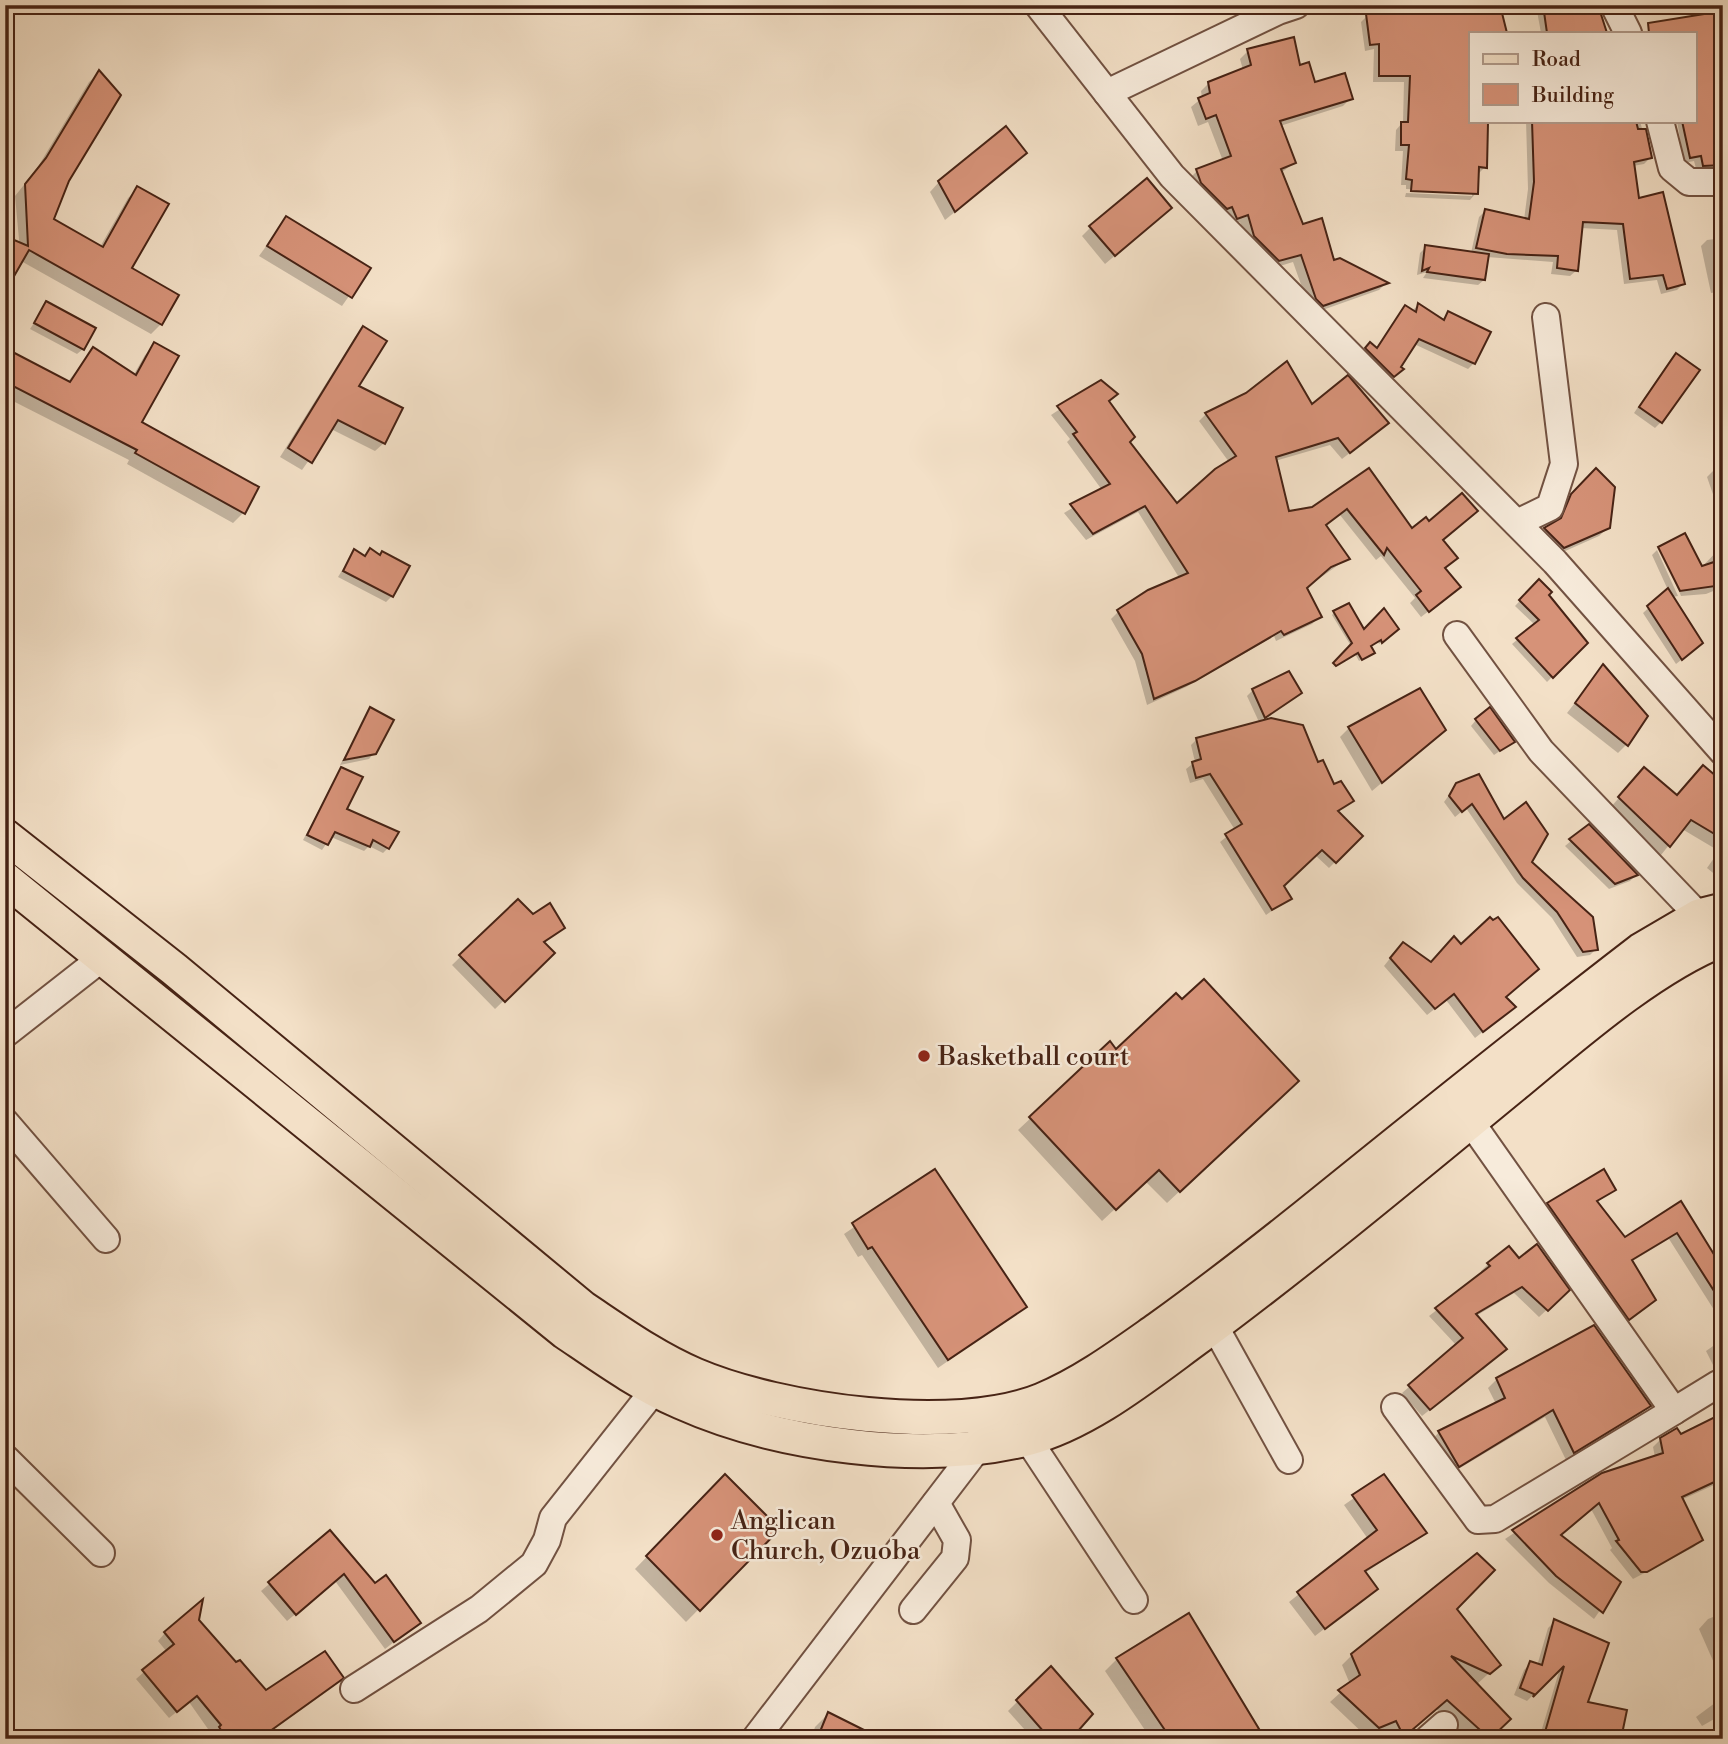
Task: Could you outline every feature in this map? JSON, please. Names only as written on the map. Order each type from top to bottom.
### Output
[{"type":"main road","points":[[5,836],[174,969],[583,1308],[639,1345],[695,1375],[753,1394],[829,1410],[923,1416],[984,1413],[1040,1401],[1110,1363],[1225,1280],[1641,950],[1711,913]]},
{"type":"main road","points":[[5,878],[565,1332],[655,1389],[682,1403],[745,1425],[834,1443],[922,1450],[980,1446],[1027,1438],[1058,1427],[1127,1390],[1214,1325],[1560,1047],[1656,976],[1723,939]]},
{"type":"street","points":[[1038,5],[1172,176],[1555,562],[1723,752]]},
{"type":"street","points":[[1107,93],[1278,10],[1296,5]]},
{"type":"street","points":[[1614,5],[1628,32]]},
{"type":"street","points":[[1660,122],[1672,168],[1689,182],[1723,182]]},
{"type":"street","points":[[1517,523],[1550,507],[1564,464],[1546,317]]},
{"type":"street","points":[[1457,635],[1541,751],[1711,913]]},
{"type":"street","points":[[5,1034],[102,958]]},
{"type":"street","points":[[1471,1121],[1674,1411]]},
{"type":"street","points":[[5,1122],[106,1239]]},
{"type":"street","points":[[1214,1325],[1290,1460]]},
{"type":"street","points":[[1395,1407],[1478,1520],[1495,1519],[1718,1384],[1723,1385]]},
{"type":"street","points":[[354,1689],[478,1609],[534,1564],[553,1518],[655,1389]]},
{"type":"street","points":[[755,1739],[980,1446],[984,1413]]},
{"type":"street","points":[[1027,1438],[1135,1600]]},
{"type":"street","points":[[5,1458],[101,1553]]},
{"type":"street","points":[[913,1610],[955,1558],[957,1540],[936,1503]]},
{"type":"building","points":[[1405,5],[1408,8],[1500,5],[1507,32],[1469,32],[1469,122],[1488,123],[1487,168],[1479,167],[1478,194],[1411,191],[1412,180],[1406,179],[1409,145],[1401,145],[1401,122],[1408,122],[1410,76],[1379,76],[1379,44],[1370,45],[1366,14]]},
{"type":"building","points":[[1543,5],[1598,5],[1607,32],[1547,32]]},
{"type":"building","points":[[1723,11],[1723,165],[1703,166],[1701,156],[1690,158],[1682,122],[1696,122],[1696,32],[1649,32],[1648,23]]},
{"type":"building","points":[[1294,37],[1300,65],[1309,62],[1315,82],[1345,73],[1353,99],[1280,121],[1296,163],[1281,169],[1303,224],[1322,218],[1334,260],[1340,258],[1389,283],[1323,306],[1316,299],[1301,255],[1279,261],[1254,236],[1248,215],[1237,219],[1232,207],[1227,209],[1201,183],[1196,169],[1231,156],[1216,115],[1206,119],[1198,98],[1210,93],[1208,82],[1251,65],[1247,49]]},
{"type":"building","points":[[99,70],[121,95],[69,181],[54,219],[103,247],[137,186],[169,204],[132,268],[179,295],[162,325],[29,250],[5,292],[5,236],[28,246],[25,184],[46,158]]},
{"type":"building","points":[[1532,122],[1636,122],[1638,129],[1646,129],[1652,158],[1634,162],[1639,198],[1663,192],[1685,284],[1667,289],[1663,275],[1630,279],[1623,224],[1583,222],[1578,271],[1557,268],[1558,256],[1507,254],[1476,248],[1485,209],[1529,219],[1534,182]]},
{"type":"building","points":[[1006,126],[1027,153],[955,212],[938,181]]},
{"type":"building","points":[[1147,178],[1172,208],[1115,256],[1089,226]]},
{"type":"building","points":[[286,216],[371,268],[352,298],[267,246]]},
{"type":"building","points":[[1425,245],[1489,254],[1485,280],[1427,272],[1429,268],[1422,271]]},
{"type":"building","points":[[46,301],[96,328],[84,350],[34,323]]},
{"type":"building","points":[[1418,303],[1444,320],[1448,311],[1491,332],[1475,364],[1419,339],[1401,367],[1404,369],[1394,377],[1365,348],[1370,342],[1377,348],[1405,305],[1416,312]]},
{"type":"building","points":[[363,326],[387,341],[359,386],[403,408],[385,444],[338,420],[312,463],[288,448]]},
{"type":"building","points":[[154,342],[179,356],[142,422],[259,487],[245,514],[135,453],[137,450],[5,382],[5,348],[70,382],[93,347],[136,375]]},
{"type":"building","points":[[1676,353],[1700,370],[1662,423],[1639,407]]},
{"type":"building","points":[[1287,361],[1312,404],[1348,375],[1389,423],[1350,453],[1338,438],[1276,457],[1289,511],[1312,507],[1369,468],[1412,528],[1426,517],[1429,521],[1462,493],[1478,511],[1443,540],[1458,558],[1445,568],[1461,587],[1429,612],[1416,595],[1421,591],[1387,548],[1384,555],[1347,509],[1326,525],[1350,559],[1331,567],[1307,588],[1322,617],[1284,635],[1281,631],[1195,681],[1154,699],[1142,654],[1117,610],[1148,590],[1188,573],[1145,506],[1093,534],[1070,504],[1110,484],[1073,434],[1077,432],[1057,406],[1101,380],[1118,394],[1109,401],[1135,437],[1130,442],[1177,503],[1215,469],[1236,456],[1205,413],[1246,393]]},
{"type":"building","points":[[1596,468],[1615,487],[1610,528],[1564,548],[1544,528],[1561,518],[1571,494]]},
{"type":"building","points":[[1685,533],[1702,566],[1723,559],[1723,585],[1680,591],[1658,547]]},
{"type":"building","points":[[370,548],[380,555],[382,551],[410,566],[393,597],[343,571],[354,549],[365,556]]},
{"type":"building","points":[[1539,579],[1552,592],[1549,595],[1588,643],[1553,678],[1516,638],[1539,620],[1519,600]]},
{"type":"building","points":[[1668,588],[1703,643],[1682,660],[1647,606]]},
{"type":"building","points":[[1349,603],[1364,629],[1384,608],[1399,629],[1382,643],[1381,640],[1371,646],[1375,653],[1362,660],[1358,653],[1336,666],[1333,663],[1352,643],[1333,611]]},
{"type":"building","points":[[1603,664],[1648,716],[1628,746],[1575,703]]},
{"type":"building","points":[[1289,671],[1302,693],[1265,718],[1252,689]]},
{"type":"building","points":[[1420,688],[1446,730],[1382,783],[1348,727]]},
{"type":"building","points":[[370,707],[394,720],[376,754],[344,760]]},
{"type":"building","points":[[1490,707],[1515,742],[1500,751],[1475,719]]},
{"type":"building","points":[[1271,718],[1303,725],[1318,762],[1323,760],[1334,784],[1341,781],[1354,801],[1338,811],[1363,836],[1336,863],[1322,850],[1284,886],[1292,899],[1272,910],[1225,834],[1242,824],[1210,774],[1196,778],[1192,762],[1201,759],[1196,738]]},
{"type":"building","points":[[1703,765],[1723,782],[1723,839],[1691,820],[1670,847],[1618,797],[1644,767],[1677,795]]},
{"type":"building","points":[[341,767],[363,777],[347,809],[399,832],[389,849],[373,840],[370,847],[335,832],[328,845],[307,835]]},
{"type":"building","points":[[1479,774],[1504,819],[1526,802],[1548,834],[1532,862],[1593,917],[1598,950],[1583,952],[1557,912],[1523,878],[1472,804],[1462,812],[1449,796],[1456,783]]},
{"type":"building","points":[[1589,824],[1638,875],[1615,884],[1569,839]]},
{"type":"building","points":[[518,899],[533,914],[550,903],[565,928],[544,942],[555,953],[505,1002],[459,955]]},
{"type":"building","points":[[1490,917],[1493,920],[1498,917],[1539,969],[1506,997],[1516,1007],[1483,1032],[1454,994],[1435,1009],[1390,958],[1403,942],[1431,962],[1454,936],[1461,944]]},
{"type":"building","points":[[1204,979],[1299,1081],[1180,1192],[1159,1170],[1116,1210],[1029,1117],[1110,1041],[1116,1049],[1176,993],[1182,999]]},
{"type":"building","points":[[935,1169],[1027,1307],[948,1360],[872,1247],[868,1249],[852,1223]]},
{"type":"building","points":[[1604,1169],[1616,1190],[1597,1201],[1625,1237],[1681,1201],[1723,1269],[1723,1305],[1677,1233],[1632,1260],[1656,1300],[1629,1320],[1547,1203]]},
{"type":"building","points":[[1537,1244],[1570,1290],[1548,1311],[1522,1287],[1476,1314],[1507,1349],[1430,1410],[1408,1385],[1463,1338],[1435,1308],[1490,1266],[1487,1263],[1509,1246],[1519,1258]]},
{"type":"building","points":[[1594,1325],[1651,1406],[1574,1453],[1553,1410],[1459,1467],[1438,1431],[1505,1398],[1496,1378]]},
{"type":"building","points":[[1723,1413],[1723,1478],[1682,1497],[1703,1540],[1647,1572],[1641,1572],[1616,1541],[1619,1540],[1599,1503],[1561,1535],[1621,1582],[1603,1613],[1556,1576],[1512,1530],[1602,1473],[1663,1453],[1660,1438],[1677,1428],[1681,1434]]},
{"type":"building","points":[[725,1474],[780,1529],[700,1611],[646,1556]]},
{"type":"building","points":[[1384,1474],[1427,1533],[1365,1571],[1378,1589],[1325,1629],[1297,1592],[1377,1530],[1352,1495]]},
{"type":"building","points":[[330,1530],[375,1583],[386,1575],[421,1623],[394,1642],[344,1574],[296,1615],[268,1582]]},
{"type":"building","points":[[1477,1553],[1495,1570],[1457,1609],[1501,1665],[1490,1674],[1451,1656],[1511,1719],[1490,1739],[1447,1700],[1404,1737],[1396,1721],[1379,1728],[1338,1690],[1360,1675],[1351,1654]]},
{"type":"building","points":[[203,1599],[199,1620],[236,1662],[240,1660],[266,1690],[325,1651],[344,1678],[259,1739],[227,1739],[219,1727],[221,1725],[197,1696],[177,1712],[142,1670],[174,1644],[164,1632]]},
{"type":"building","points":[[1189,1613],[1259,1729],[1242,1739],[1171,1739],[1116,1658]]},
{"type":"building","points":[[1554,1619],[1609,1643],[1588,1702],[1627,1710],[1621,1739],[1543,1739],[1564,1666],[1533,1697],[1534,1694],[1520,1688],[1530,1661],[1542,1665]]},
{"type":"building","points":[[1051,1666],[1093,1714],[1071,1739],[1050,1739],[1016,1700]]},
{"type":"building","points":[[828,1712],[882,1739],[817,1739]]},
{"type":"place","name":"Basketball court","points":[[924,1056]]},
{"type":"place","name":"Anglican Church, Ozuoba","points":[[717,1535]]}]
